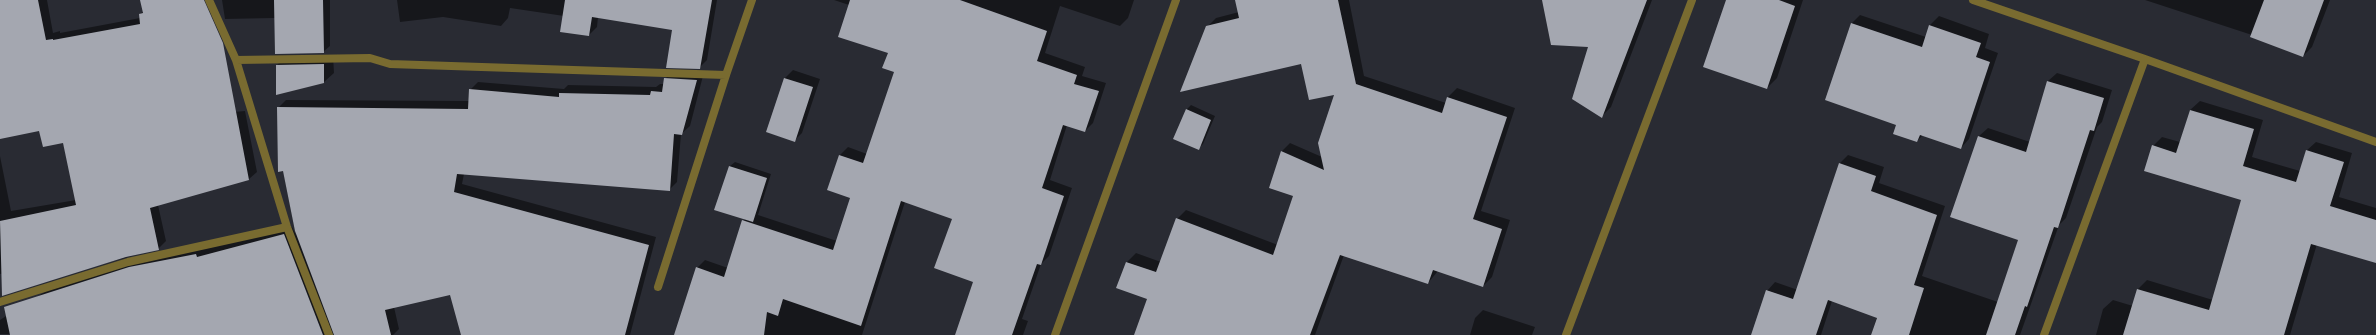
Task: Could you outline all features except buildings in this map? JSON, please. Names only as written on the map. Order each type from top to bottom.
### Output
[{"type":"street","points":[[209,0],[236,60],[287,227],[329,335]]},
{"type":"street","points":[[658,287],[726,75],[752,0]]},
{"type":"street","points":[[1055,335],[1176,0]]},
{"type":"street","points":[[1566,335],[1692,0]]},
{"type":"street","points":[[1973,0],[2145,59],[2376,142]]},
{"type":"street","points":[[236,60],[370,58],[390,64],[726,75]]},
{"type":"street","points":[[2044,335],[2145,59]]},
{"type":"street","points":[[0,302],[128,262],[287,227]]}]
